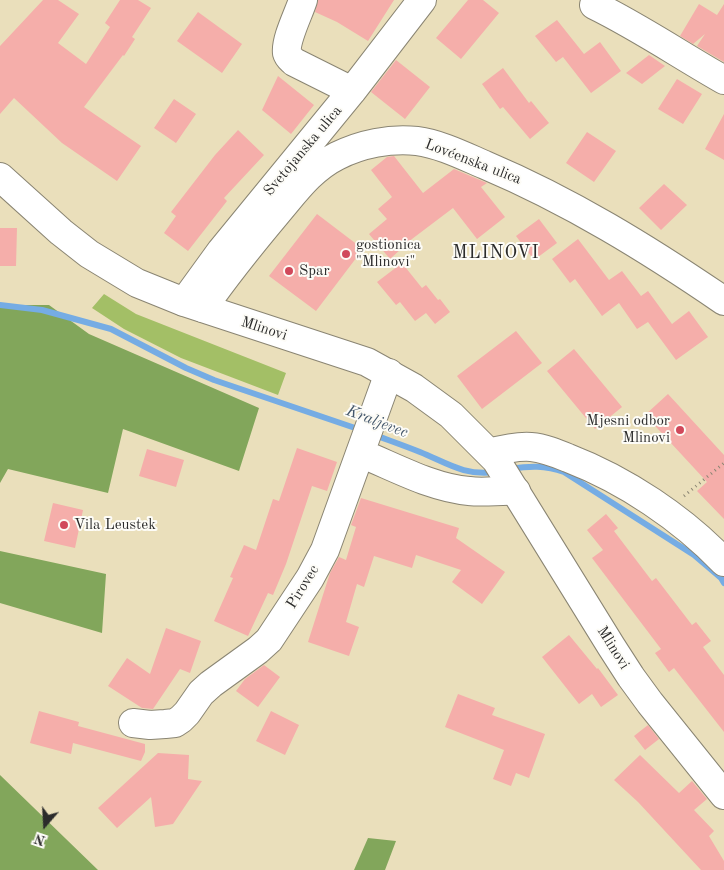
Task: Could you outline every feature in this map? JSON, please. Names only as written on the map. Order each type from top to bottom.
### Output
[{"type":"street","points":[[304,0],[288,43],[287,51],[289,58],[300,66],[352,91]]},
{"type":"street","name":"Svetojanska ulica","points":[[194,305],[221,251],[352,91],[422,0]]},
{"type":"street","points":[[594,4],[631,23],[661,44],[724,80]]},
{"type":"street","name":"Lovćenska ulica","points":[[194,305],[224,278],[313,172],[336,156],[353,149],[373,144],[406,140],[435,145],[529,184],[635,243],[724,301]]},
{"type":"street","name":"Mlinovi","points":[[1,180],[89,254],[137,283],[194,305],[367,362],[414,388],[451,415],[503,471],[631,677],[724,795]]},
{"type":"street","name":"Pirovec","points":[[133,723],[150,725],[181,720],[201,693],[269,640],[318,563],[331,535],[389,373]]},
{"type":"street","points":[[364,441],[422,478],[454,489],[479,492],[503,471],[513,447],[533,447],[550,450],[600,472],[664,511],[694,534],[724,562]]},
{"type":"path","points":[[664,511],[724,463]]},
{"type":"green space","points":[[104,294],[136,314],[286,373],[278,395],[181,358],[124,329],[92,308]]},
{"type":"green space","points":[[0,305],[49,305],[89,334],[259,408],[239,471],[123,429],[108,493],[8,469],[0,483]]},
{"type":"green space","points":[[0,551],[106,574],[102,633],[0,603]]},
{"type":"green space","points":[[0,775],[98,870],[0,870]]},
{"type":"green space","points":[[368,838],[396,841],[385,870],[354,870]]},
{"type":"building","points":[[43,0],[58,0],[79,14],[58,43],[86,64],[110,27],[105,23],[120,0],[138,0],[151,8],[132,37],[135,39],[124,56],[84,107],[141,146],[117,181],[62,143],[14,98],[0,114],[0,46]]},
{"type":"building","points":[[318,0],[394,0],[368,41],[337,22],[315,12]]},
{"type":"building","points":[[468,0],[483,0],[499,13],[461,59],[436,38]]},
{"type":"building","points":[[699,4],[717,15],[724,4],[724,62],[697,46],[705,34],[693,44],[680,36]]},
{"type":"building","points":[[198,12],[242,44],[222,73],[177,41]]},
{"type":"building","points":[[557,20],[584,54],[600,42],[621,71],[591,93],[563,57],[556,62],[535,36]]},
{"type":"building","points":[[649,55],[665,66],[642,84],[626,73]]},
{"type":"building","points":[[396,60],[430,87],[405,119],[371,92]]},
{"type":"building","points":[[503,68],[529,103],[531,101],[549,123],[530,139],[503,107],[500,109],[482,84]]},
{"type":"building","points":[[278,76],[314,105],[291,134],[262,110]]},
{"type":"building","points":[[677,79],[702,94],[683,124],[658,109]]},
{"type":"building","points":[[174,99],[196,114],[176,143],[154,128]]},
{"type":"building","points":[[724,114],[724,160],[705,149]]},
{"type":"building","points":[[238,130],[264,155],[224,198],[227,201],[188,251],[164,233],[176,216],[171,212],[215,155]]},
{"type":"building","points":[[587,132],[616,151],[594,182],[566,163]]},
{"type":"building","points":[[394,156],[423,193],[454,169],[487,183],[481,187],[505,217],[477,239],[453,208],[412,239],[390,259],[369,234],[387,219],[378,209],[392,197],[371,170],[387,157]]},
{"type":"building","points":[[664,184],[687,205],[661,230],[639,208]]},
{"type":"building","points":[[317,214],[363,249],[316,311],[269,276]]},
{"type":"building","points":[[539,219],[557,243],[534,260],[516,236]]},
{"type":"building","points":[[0,228],[17,228],[16,266],[0,266]]},
{"type":"building","points":[[578,239],[609,280],[622,271],[641,296],[648,291],[672,324],[689,311],[708,337],[676,360],[648,322],[637,329],[619,303],[602,316],[575,279],[570,283],[552,259]]},
{"type":"building","points":[[402,263],[422,288],[426,285],[450,312],[435,324],[426,313],[415,321],[400,302],[396,305],[377,282]]},
{"type":"building","points":[[516,331],[542,363],[482,409],[457,376]]},
{"type":"building","points":[[574,349],[622,407],[595,429],[547,371]]},
{"type":"building","name":"Mjesni odbor Mlinovi","points":[[668,394],[724,455],[724,519],[697,491],[707,482],[645,415]]},
{"type":"building","points":[[297,448],[337,462],[327,491],[312,486],[286,564],[273,595],[268,593],[248,636],[214,621],[233,578],[230,577],[244,545],[256,550],[273,499],[279,501]]},
{"type":"building","points":[[147,449],[184,460],[176,487],[139,476]]},
{"type":"building","points":[[361,498],[459,528],[456,538],[505,572],[482,604],[452,582],[461,570],[416,555],[412,568],[374,556],[364,587],[357,584],[346,622],[359,627],[349,656],[308,642],[330,573],[339,557],[346,560],[356,527],[351,525]]},
{"type":"building","name":"Vila Leustek","points":[[53,503],[83,510],[75,548],[44,541]]},
{"type":"building","points":[[606,514],[618,528],[614,531],[652,581],[656,578],[692,625],[696,622],[711,641],[703,647],[724,675],[724,732],[674,668],[669,672],[655,653],[661,649],[592,558],[603,550],[587,530]]},
{"type":"building","points":[[166,628],[201,641],[190,673],[180,669],[153,709],[142,708],[108,686],[127,658],[150,674]]},
{"type":"building","points":[[569,635],[598,668],[618,695],[601,707],[592,694],[579,704],[542,657]]},
{"type":"building","points":[[264,665],[280,677],[258,707],[236,691],[245,679]]},
{"type":"building","points":[[458,694],[495,708],[492,715],[545,734],[529,778],[516,773],[511,786],[493,779],[504,750],[445,727]]},
{"type":"building","points":[[39,711],[79,722],[78,726],[145,744],[145,752],[141,761],[73,743],[71,754],[30,743]]},
{"type":"building","points":[[271,711],[299,725],[285,755],[256,741]]},
{"type":"building","points":[[648,725],[659,739],[645,750],[634,736]]},
{"type":"building","points":[[158,753],[189,755],[188,779],[202,781],[173,824],[155,827],[151,797],[117,828],[98,808]]},
{"type":"building","points":[[640,755],[679,793],[692,781],[707,799],[694,810],[714,831],[709,836],[724,861],[724,870],[701,870],[638,802],[614,780]]},
{"type":"waterway","name":"Kraljevec","points":[[0,305],[42,310],[111,329],[186,368],[214,380],[361,430]]},
{"type":"waterway","name":"Kraljevec","points":[[372,434],[456,468],[474,472],[495,472]]},
{"type":"waterway","name":"Kraljevec","points":[[510,469],[537,467],[564,472],[694,555],[721,578],[724,583]]},
{"type":"place","name":"gostionica \"Mlinovi\"","points":[[346,254]]},
{"type":"place","name":"Spar","points":[[289,271]]},
{"type":"place","name":"Mjesni odbor Mlinovi","points":[[680,430]]},
{"type":"place","name":"Vila Leustek","points":[[64,525]]},
{"type":"district","name":"MLINOVI","points":[[496,253]]}]
